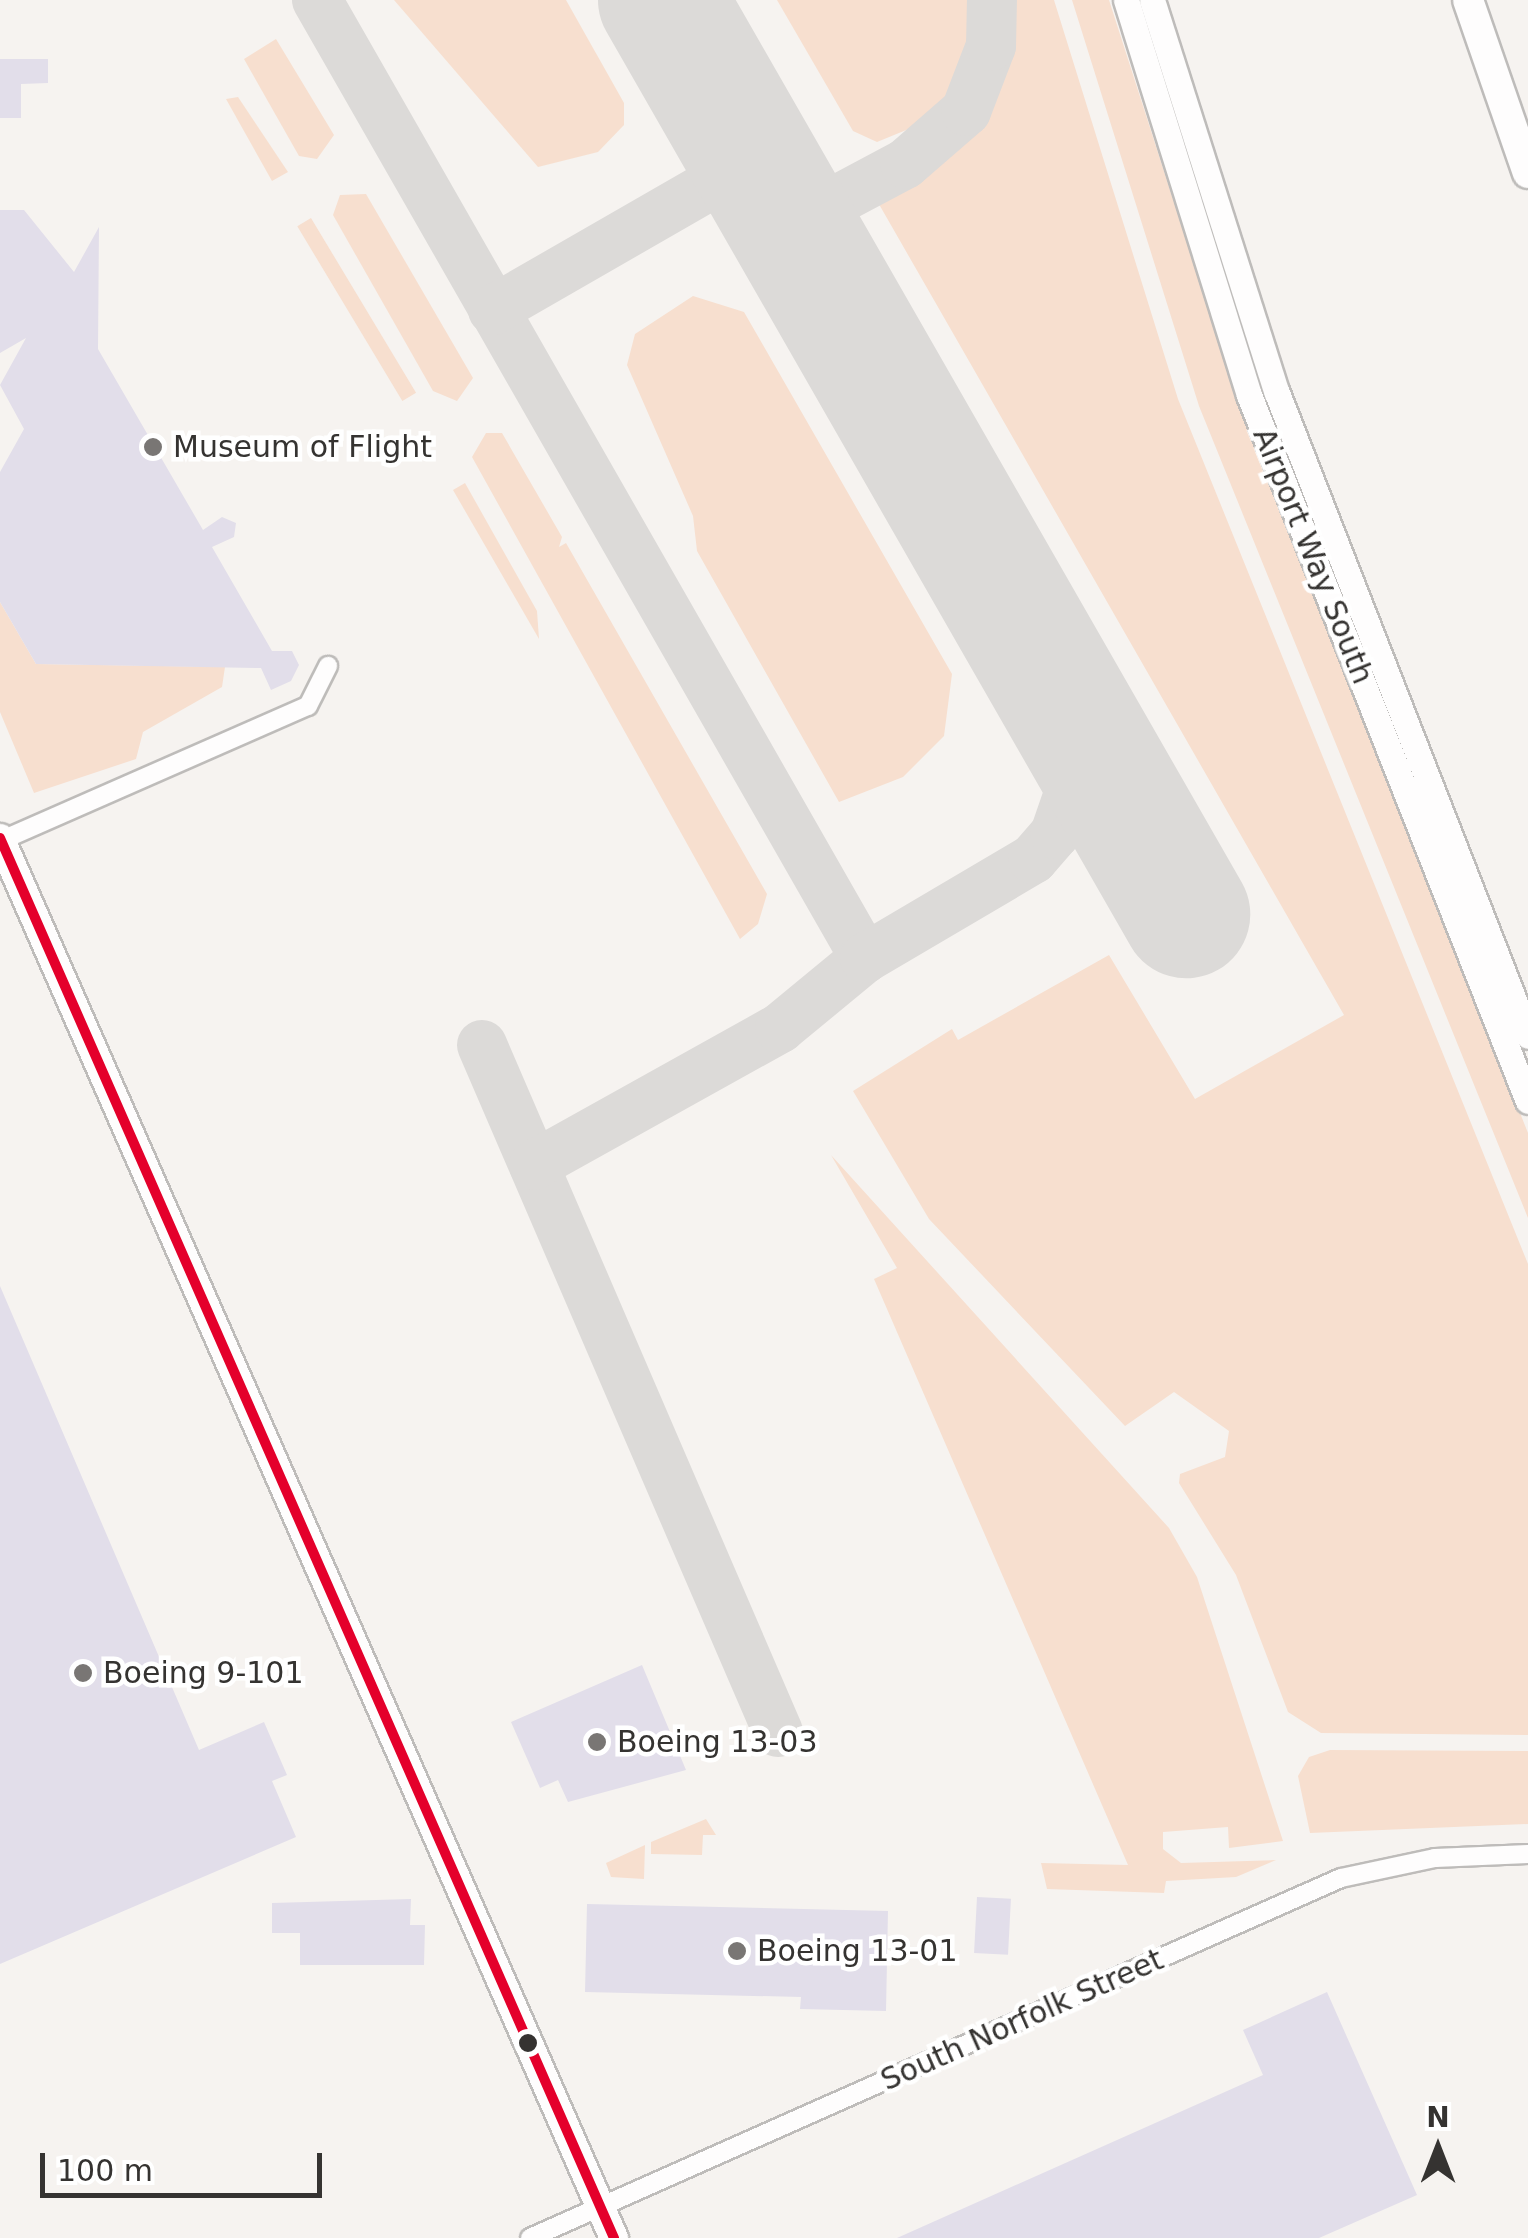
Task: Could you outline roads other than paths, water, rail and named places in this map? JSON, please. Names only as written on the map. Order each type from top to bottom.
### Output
[{"type":"highway","points":[[1468,0],[1528,174]]},
{"type":"main road","name":"Airport Way South","points":[[1126,0],[1249,394],[1528,1101]]},
{"type":"main road","name":"Airport Way South","points":[[1152,0],[1277,393],[1528,1036]]},
{"type":"main road","points":[[0,840],[614,2238]]},
{"type":"street","points":[[0,840],[308,706],[328,666]]},
{"type":"street","name":"South Norfolk Street","points":[[530,2238],[1341,1878],[1436,1858],[1528,1854]]},
{"type":"place","name":"Museum of Flight","points":[[153,447]]},
{"type":"place","name":"Boeing 9-101","points":[[83,1673]]},
{"type":"place","name":"Boeing 13-03","points":[[597,1742]]},
{"type":"place","name":"Boeing 13-01","points":[[737,1951]]}]
